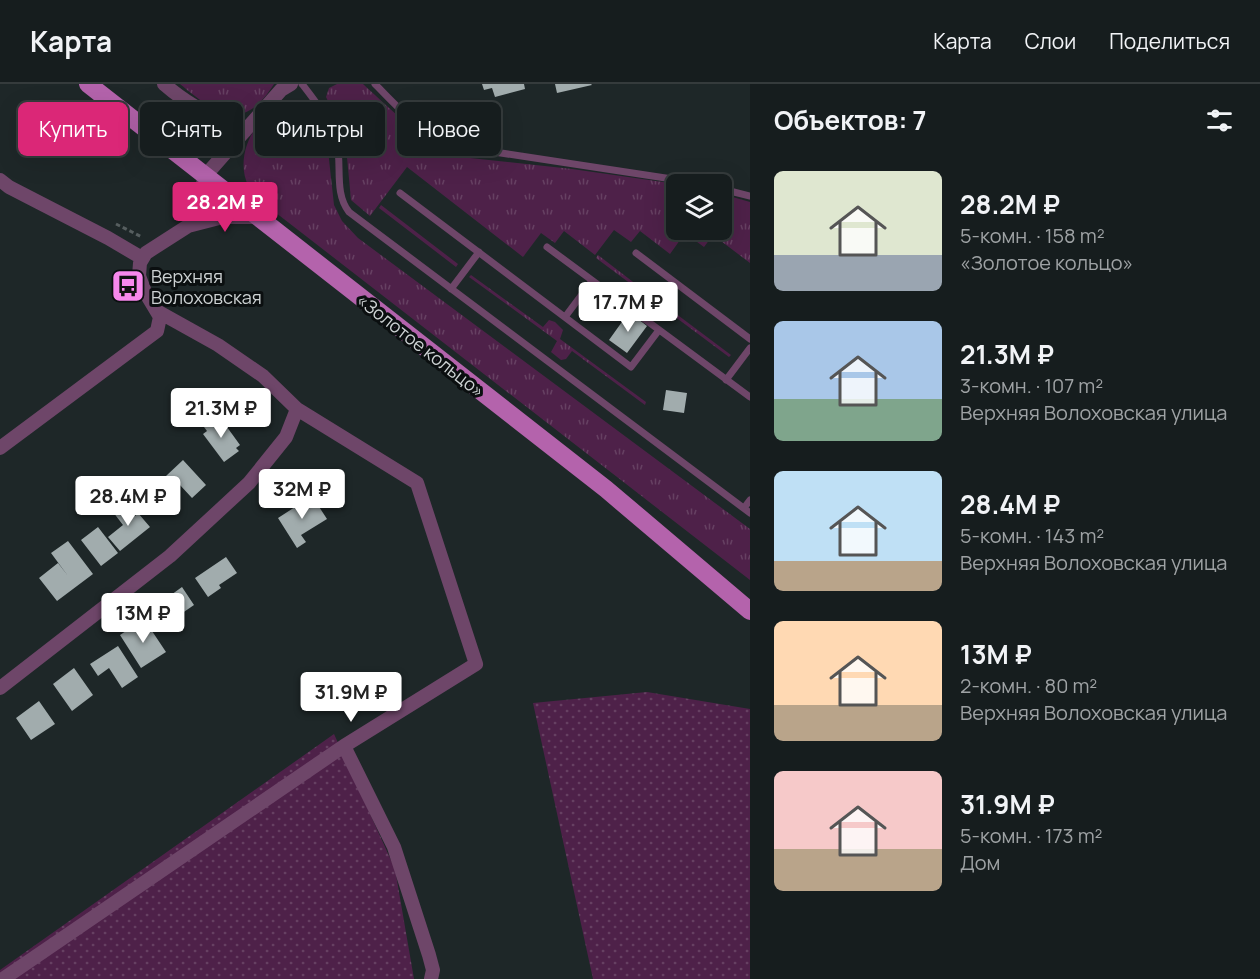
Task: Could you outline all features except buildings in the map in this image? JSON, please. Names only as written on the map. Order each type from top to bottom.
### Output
[{"type":"main road","name":"«Золотое кольцо»","points":[[87,84],[606,489],[750,611]]},
{"type":"street","points":[[164,84],[191,106],[245,131]]},
{"type":"street","points":[[188,226],[197,207],[205,176],[281,90],[291,84]]},
{"type":"street","points":[[0,180],[9,187],[142,258]]},
{"type":"street","points":[[0,448],[151,337],[159,327],[160,317],[140,282],[139,269],[142,258],[151,248],[188,226],[223,217],[258,218]]},
{"type":"street","points":[[3,979],[344,746],[476,664],[417,483],[297,409],[263,376],[218,345],[157,311]]},
{"type":"street","points":[[0,688],[170,556],[249,483],[286,437],[297,409]]},
{"type":"street","points":[[344,746],[394,847],[429,955],[433,970],[431,979]]},
{"type":"lane","points":[[302,84],[322,112],[335,139],[341,196],[346,209],[747,511],[750,500]]},
{"type":"lane","points":[[375,84],[415,123],[435,137],[455,146],[666,178]]},
{"type":"lane","points":[[732,192],[750,196]]},
{"type":"lane","points":[[400,193],[631,367],[659,330]]},
{"type":"lane","points":[[547,247],[750,397]]},
{"type":"lane","points":[[451,289],[479,252]]},
{"type":"lane","points":[[636,253],[750,339]]},
{"type":"lane","points":[[565,317],[592,281]]},
{"type":"lane","points":[[726,380],[750,348]]},
{"type":"green space","points":[[180,84],[274,84],[263,100],[255,102],[255,106],[243,113],[243,102],[203,102]]},
{"type":"green space","points":[[337,84],[363,84],[383,102],[328,102],[326,97],[329,88]]},
{"type":"green space","points":[[385,104],[397,114],[397,156],[464,156],[666,182],[666,240],[680,240],[670,254],[640,231],[631,242],[614,230],[595,255],[564,231],[555,243],[541,233],[523,257],[407,167],[370,216],[351,200],[347,156],[385,156]]},
{"type":"green space","points":[[255,130],[255,156],[329,156],[334,205],[342,221],[358,238],[750,529],[750,580],[255,195],[245,175],[244,162],[251,136]]},
{"type":"green space","points":[[732,197],[750,202],[750,263],[720,240],[732,240]]},
{"type":"green space","points":[[381,205],[458,264],[456,267],[379,208]]},
{"type":"green space","points":[[694,240],[709,240],[704,247]]},
{"type":"green space","points":[[598,255],[654,298],[660,290],[669,291],[673,298],[667,307],[731,355],[729,357],[596,258]]},
{"type":"green space","points":[[471,275],[543,327],[549,320],[555,322],[563,330],[560,339],[646,402],[645,405],[572,351],[566,359],[561,360],[551,352],[557,341],[469,277]]},
{"type":"green space","points":[[647,692],[750,709],[750,979],[593,979],[533,703]]},
{"type":"green space","points":[[334,734],[395,869],[414,979],[0,979],[0,970]]},
{"type":"place","name":"Верхняя Волоховская","points":[[128,286]]}]
